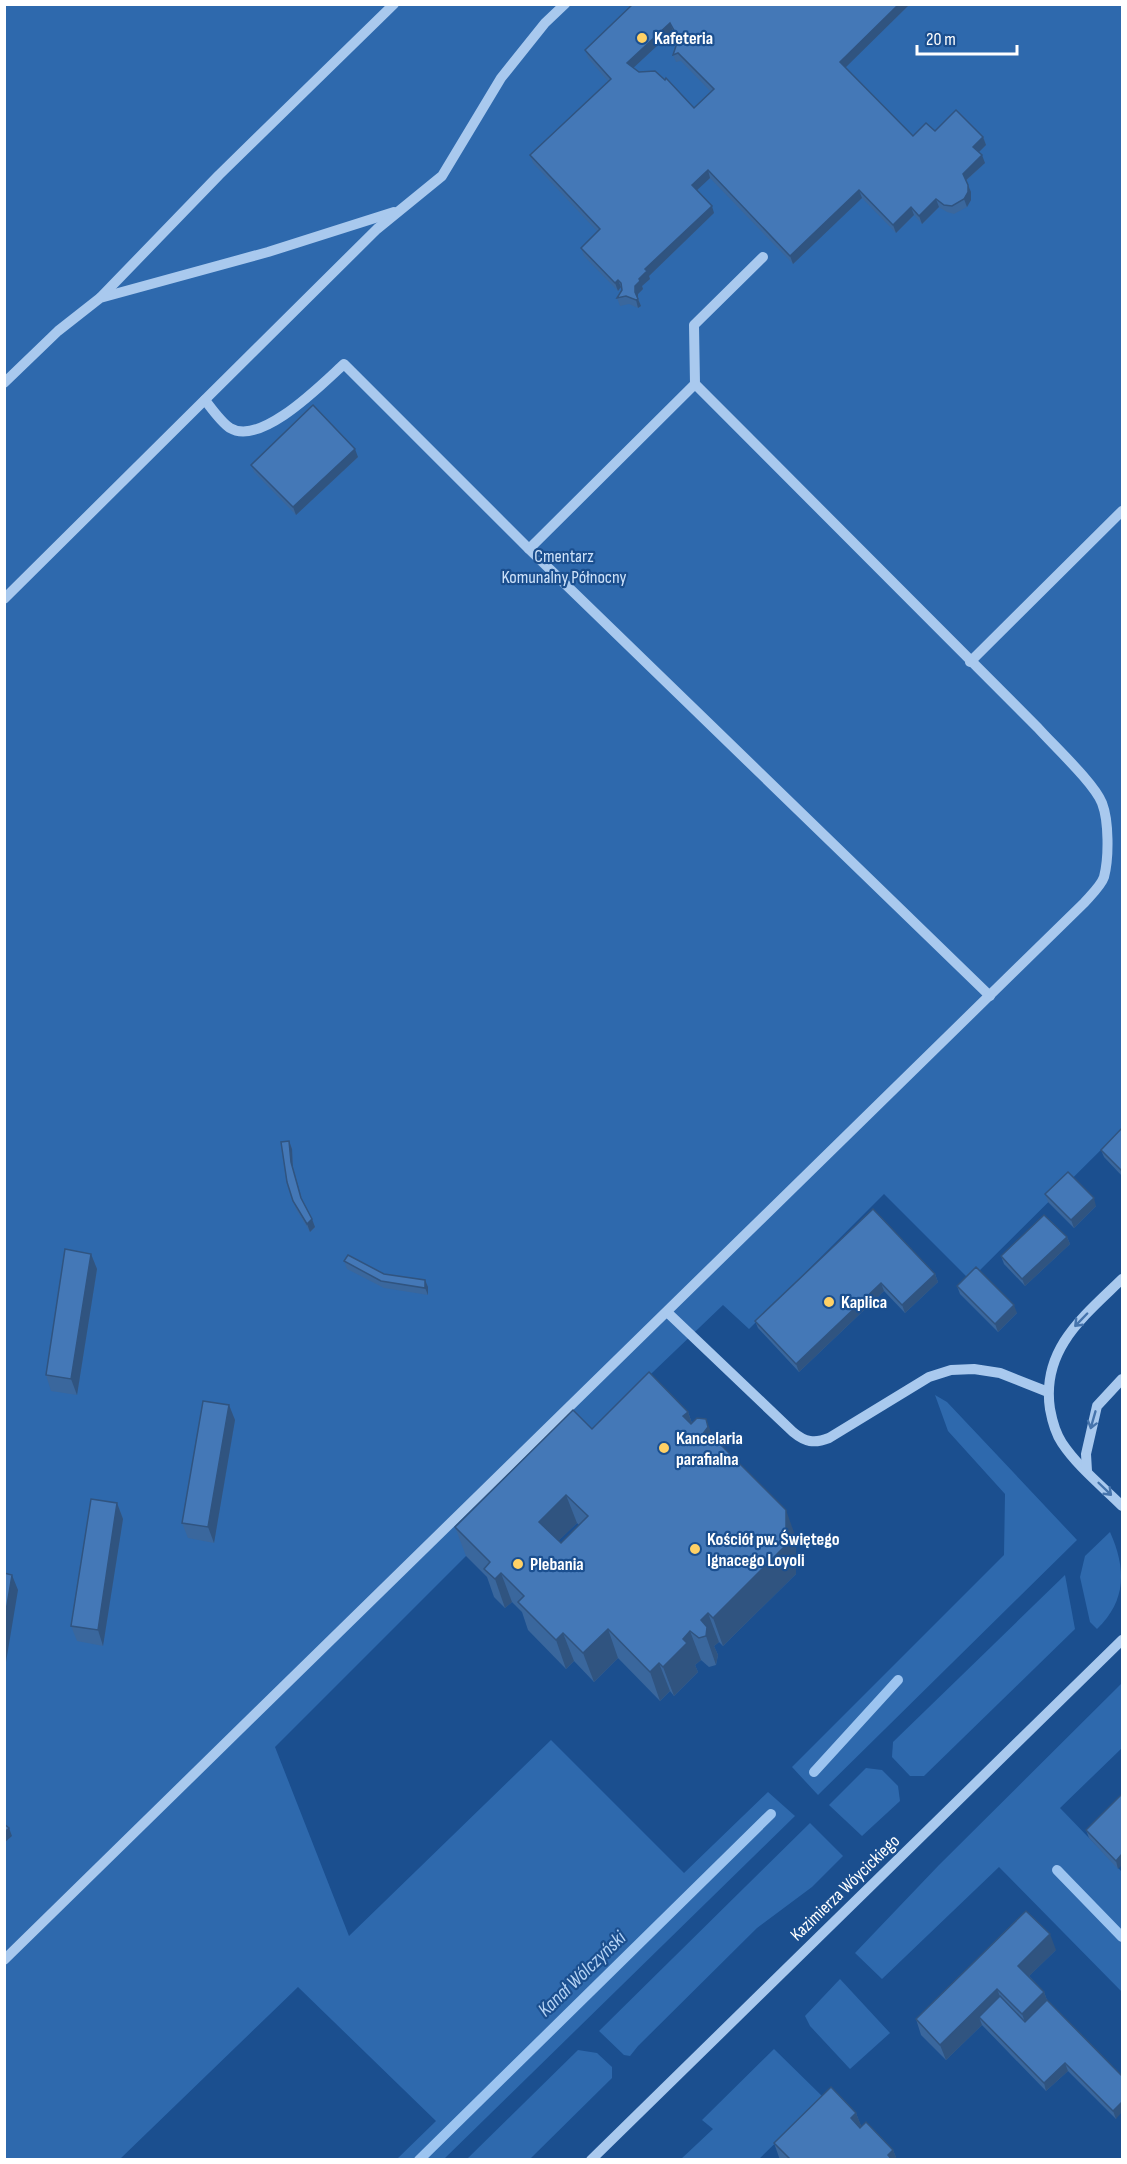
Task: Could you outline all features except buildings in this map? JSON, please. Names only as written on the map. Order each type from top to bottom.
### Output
[{"type":"street","points":[[4,383],[58,331],[100,298],[219,175],[394,4]]},
{"type":"street","points":[[4,599],[377,229],[442,176],[501,78],[545,23],[565,4]]},
{"type":"street","points":[[100,298],[268,252],[400,210]]},
{"type":"street","points":[[4,1960],[990,996],[1084,903],[1103,879],[1107,855],[1106,825],[1102,802],[1091,786],[1038,729],[695,384],[694,325],[763,257]]},
{"type":"street","points":[[205,400],[231,429],[253,432],[277,421],[344,364],[529,549],[990,996]]},
{"type":"street","points":[[529,549],[695,384]]},
{"type":"street","points":[[970,662],[1122,512]]},
{"type":"street","points":[[1122,1279],[1076,1324],[1061,1346],[1051,1370],[1047,1392],[1051,1416],[1061,1442],[1087,1472],[1122,1506]]},
{"type":"street","points":[[667,1312],[793,1432],[809,1442],[819,1442],[830,1438],[929,1377],[951,1370],[974,1369],[1000,1373],[1047,1392]]},
{"type":"street","points":[[1087,1472],[1086,1454],[1089,1434],[1097,1406],[1122,1379]]},
{"type":"street","name":"Kazimierza Wóycickiego","points":[[591,2160],[1122,1640]]},
{"type":"green space","name":"Cmentarz Komunalny Północny","points":[[5,5],[1122,5],[1122,1129],[970,1280],[884,1194],[749,1329],[723,1305],[583,1439],[275,1747],[349,1936],[551,1740],[684,1873],[768,1792],[795,1816],[444,2159],[397,2159],[436,2121],[298,1987],[120,2159],[5,2159]]},
{"type":"green space","points":[[935,1395],[947,1402],[1077,1540],[818,1795],[792,1767],[1004,1555],[1005,1494],[948,1431]]},
{"type":"green space","points":[[1110,1532],[1119,1558],[1121,1583],[1114,1607],[1097,1629],[1090,1622],[1080,1577],[1085,1556]]},
{"type":"green space","points":[[1065,1575],[1075,1629],[924,1776],[910,1776],[892,1757],[893,1742]]},
{"type":"green space","points":[[1122,1683],[1122,1748],[1060,1808],[1122,1872],[1122,1992],[999,1867],[882,1979],[855,1953],[939,1865]]},
{"type":"green space","points":[[866,1768],[882,1770],[898,1786],[900,1801],[862,1836],[829,1805]]},
{"type":"green space","points":[[810,1823],[843,1856],[812,1887],[757,1928],[630,2056],[624,2055],[599,2031]]},
{"type":"green space","points":[[840,1979],[890,2033],[850,2069],[810,2026],[805,2016]]},
{"type":"green space","points":[[774,2049],[823,2097],[759,2159],[680,2160],[713,2129],[702,2120]]},
{"type":"green space","points":[[578,2050],[597,2053],[612,2067],[612,2078],[530,2159],[467,2159]]},
{"type":"waterway","name":"Kanał Wólczyński","points":[[814,1772],[898,1680]]},
{"type":"waterway","name":"Kanał Wólczyński","points":[[419,2160],[771,1814]]},
{"type":"waterway","points":[[1057,1870],[1122,1937]]},
{"type":"place","name":"Kafeteria","points":[[642,38]]},
{"type":"place","name":"Kaplica","points":[[829,1302]]},
{"type":"place","name":"Kancelaria parafialna","points":[[664,1448]]},
{"type":"place","name":"Kościół pw. Świętego Ignacego Loyoli","points":[[695,1549]]},
{"type":"place","name":"Plebania","points":[[518,1564]]}]
